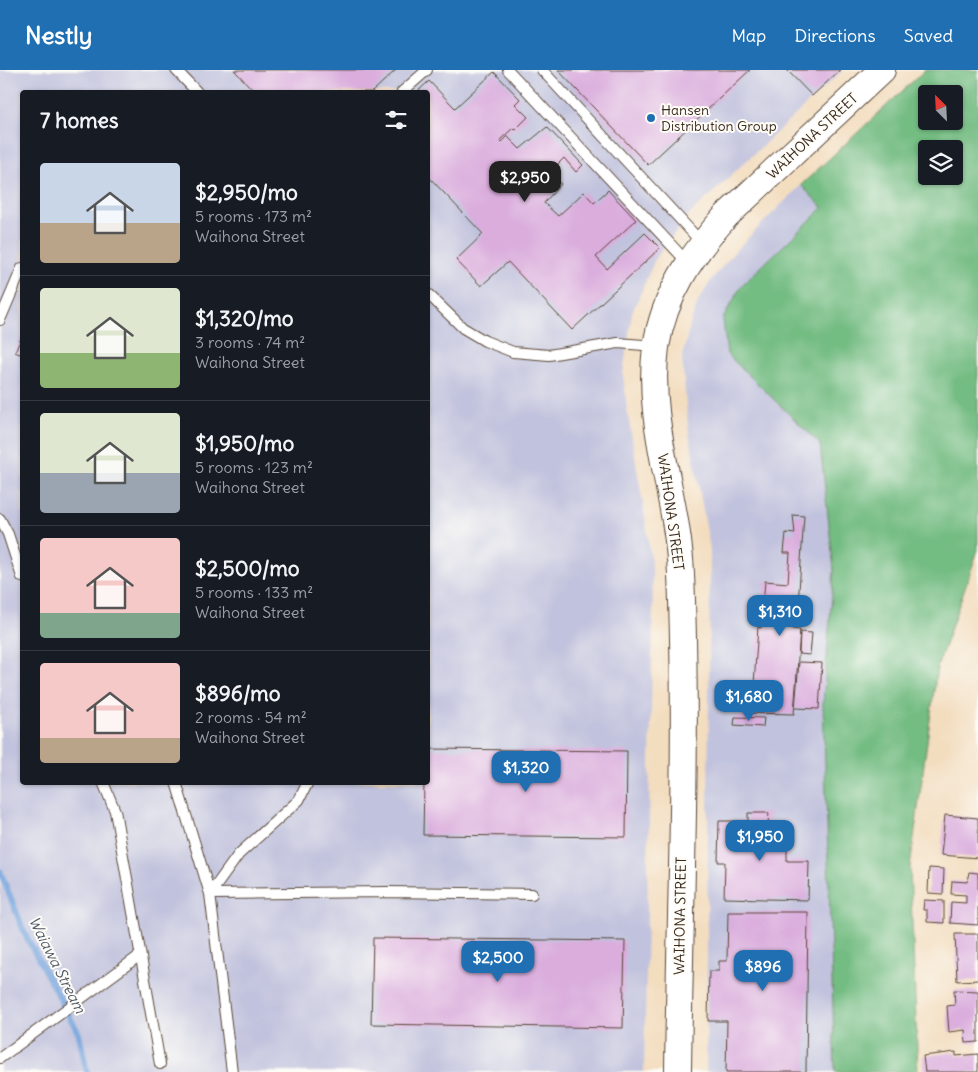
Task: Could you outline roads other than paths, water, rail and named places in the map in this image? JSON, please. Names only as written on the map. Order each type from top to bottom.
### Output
[{"type":"street","name":"WAIHONA STREET","points":[[678,1072],[683,728],[681,590],[677,535],[655,405],[656,346],[667,306],[695,253],[726,216],[882,70]]},
{"type":"lane","points":[[176,70],[195,90]]},
{"type":"lane","points":[[404,90],[426,70]]},
{"type":"lane","points":[[508,70],[695,253]]},
{"type":"lane","points":[[542,70],[695,253]]},
{"type":"lane","points":[[0,320],[20,273]]},
{"type":"lane","points":[[430,296],[463,328],[485,341],[514,352],[549,355],[618,344],[656,346]]},
{"type":"lane","points":[[0,519],[8,534],[20,571]]},
{"type":"lane","points":[[104,785],[115,812],[139,956],[160,1064]]},
{"type":"lane","points":[[177,785],[210,894],[232,1072]]},
{"type":"lane","points":[[210,894],[239,854],[299,800],[306,785]]},
{"type":"lane","points":[[210,894],[387,892],[532,894]]},
{"type":"lane","points":[[0,1058],[139,956]]},
{"type":"waterway","name":"Waiawa Stream","points":[[0,871],[25,934],[79,1034],[87,1072]]},
{"type":"place","name":"Hansen Distribution Group","points":[[651,118]]}]
